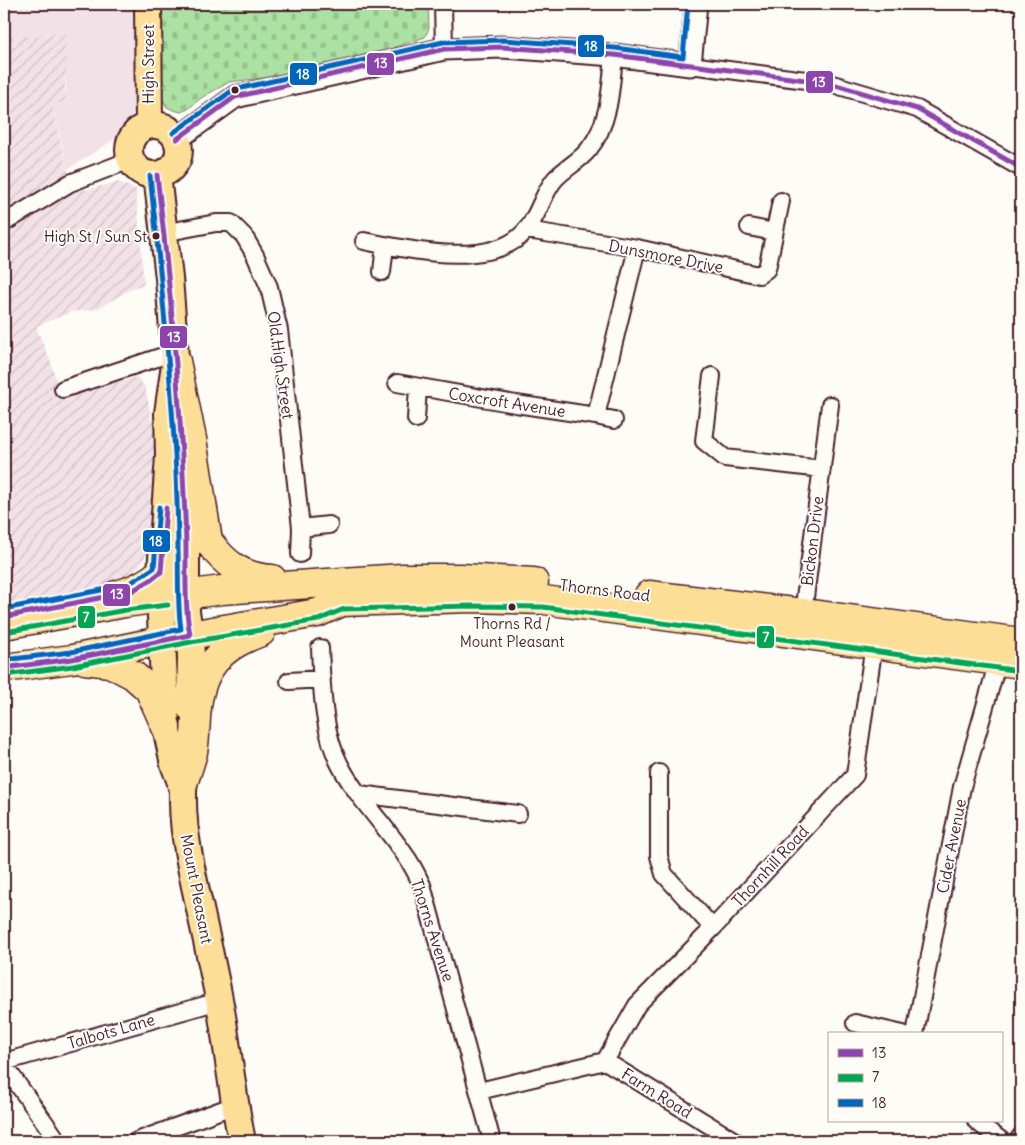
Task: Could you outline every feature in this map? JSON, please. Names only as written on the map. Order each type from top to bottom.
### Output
[{"type":"highway","points":[[176,357],[192,439],[208,541],[233,568],[254,578],[316,583]]},
{"type":"highway","points":[[4,617],[130,592],[161,572]]},
{"type":"highway","name":"Thorns Road","points":[[174,617],[222,590],[402,578],[461,578],[519,581],[803,613],[1016,647]]},
{"type":"highway","name":"Thorns Road","points":[[174,617],[317,613],[342,602],[472,598],[544,600],[874,644],[1016,647]]},
{"type":"highway","points":[[4,637],[81,626],[174,617],[228,606],[342,602]]},
{"type":"highway","points":[[4,625],[125,603],[174,617]]},
{"type":"highway","points":[[182,786],[193,752],[200,691],[206,674],[217,657],[234,644],[317,613]]},
{"type":"highway","points":[[72,659],[174,617]]},
{"type":"highway","points":[[4,668],[72,659],[110,663],[133,675],[149,689],[166,726]]},
{"type":"main road","name":"High Street","points":[[148,4],[149,124]]},
{"type":"main road","name":"High Street","points":[[130,160],[128,152],[132,137],[137,130],[149,124],[164,126],[177,139]]},
{"type":"main road","points":[[130,160],[141,172],[157,175],[171,168],[176,162],[179,147],[177,139]]},
{"type":"main road","points":[[157,175],[176,357],[183,473],[166,726],[174,764],[182,786]]},
{"type":"main road","points":[[174,617],[161,572],[169,456],[168,413],[176,357]]},
{"type":"main road","name":"Mount Pleasant","points":[[174,617],[192,690],[187,753],[182,786],[183,817],[191,866],[219,1001],[242,1141]]},
{"type":"street","points":[[443,4],[444,49]]},
{"type":"street","points":[[690,65],[696,4]]},
{"type":"street","points":[[177,139],[235,97],[444,49],[502,47],[614,55],[829,83],[917,109],[1021,168]]},
{"type":"street","points":[[364,241],[445,254],[466,254],[498,249],[526,230],[554,181],[588,151],[595,141],[604,122],[610,97],[614,55]]},
{"type":"street","points":[[4,223],[70,183],[130,160]]},
{"type":"street","name":"Dunsmore Drive","points":[[526,230],[637,248],[759,274],[767,269],[781,201]]},
{"type":"street","name":"Old High Street","points":[[163,233],[216,223],[232,223],[244,236],[255,255],[268,287],[279,330],[301,528],[300,554]]},
{"type":"street","points":[[749,227],[774,232]]},
{"type":"street","points":[[382,272],[385,245]]},
{"type":"street","points":[[596,416],[637,248]]},
{"type":"street","points":[[63,389],[176,357]]},
{"type":"street","points":[[712,376],[704,441],[726,458],[822,469]]},
{"type":"street","name":"Coxcroft Avenue","points":[[397,383],[614,420]]},
{"type":"street","points":[[416,419],[418,387]]},
{"type":"street","name":"Bickon Drive","points":[[803,613],[830,405]]},
{"type":"street","points":[[301,528],[329,525]]},
{"type":"street","name":"Thornhill Road","points":[[605,1061],[637,1004],[713,928],[855,775],[874,644]]},
{"type":"street","name":"Cider Avenue","points":[[915,1032],[962,787],[1016,647]]},
{"type":"street","name":"Thorns Avenue","points":[[320,648],[324,713],[333,747],[339,764],[406,856],[422,885],[492,1141]]},
{"type":"street","points":[[289,681],[322,679]]},
{"type":"street","points":[[659,773],[659,856],[664,874],[713,928]]},
{"type":"street","points":[[359,794],[518,814]]},
{"type":"street","name":"Talbots Lane","points":[[58,1141],[4,1063],[219,1001]]},
{"type":"street","points":[[855,1023],[894,1032]]},
{"type":"street","points":[[479,1091],[605,1061]]},
{"type":"street","name":"Farm Road","points":[[605,1061],[734,1141]]},
{"type":"street","points":[[136,1141],[235,1106]]},
{"type":"street","points":[[977,1122],[1002,1141]]},
{"type":"street","points":[[1018,1141],[1021,1136]]},
{"type":"shaded area","points":[[4,4],[7,4],[13,37],[65,32],[67,55],[66,103],[52,103],[67,170],[86,190],[118,182],[136,189],[144,285],[133,288],[97,309],[71,312],[37,326],[38,332],[50,360],[62,399],[93,388],[137,377],[145,387],[157,443],[150,549],[140,565],[122,584],[4,606]]},
{"type":"shaded area","points":[[7,4],[134,4],[134,110],[131,125],[124,133],[67,170],[52,103],[66,103],[65,32],[12,37]]},
{"type":"green space","points":[[162,4],[428,4],[429,28],[425,37],[343,65],[229,82],[181,112],[167,107],[161,97]]},
{"type":"transit line","name":"18","points":[[173,133],[233,90],[443,42],[503,40],[615,48],[683,57],[688,4]]},
{"type":"transit line","name":"13","points":[[177,139],[235,97],[444,49],[502,47],[614,55],[829,83],[917,109],[1021,168]]},
{"type":"transit line","name":"13","points":[[4,668],[72,659],[190,635],[187,604],[179,398],[157,175]]},
{"type":"transit line","name":"18","points":[[4,660],[71,652],[181,629],[176,474],[171,399],[162,287],[150,176]]},
{"type":"transit line","name":"18","points":[[4,609],[127,585],[154,568],[159,507]]},
{"type":"transit line","name":"13","points":[[4,617],[130,592],[151,580],[161,572],[166,508]]},
{"type":"transit line","name":"7","points":[[5,632],[126,610],[168,605]]},
{"type":"transit line","name":"7","points":[[5,675],[73,666],[191,642],[318,620],[344,609],[472,606],[543,607],[1020,671]]},
{"type":"place","name":"High St / Sun St","points":[[156,236]]},
{"type":"place","name":"Thorns Rd / Mount Pleasant","points":[[512,607]]}]
